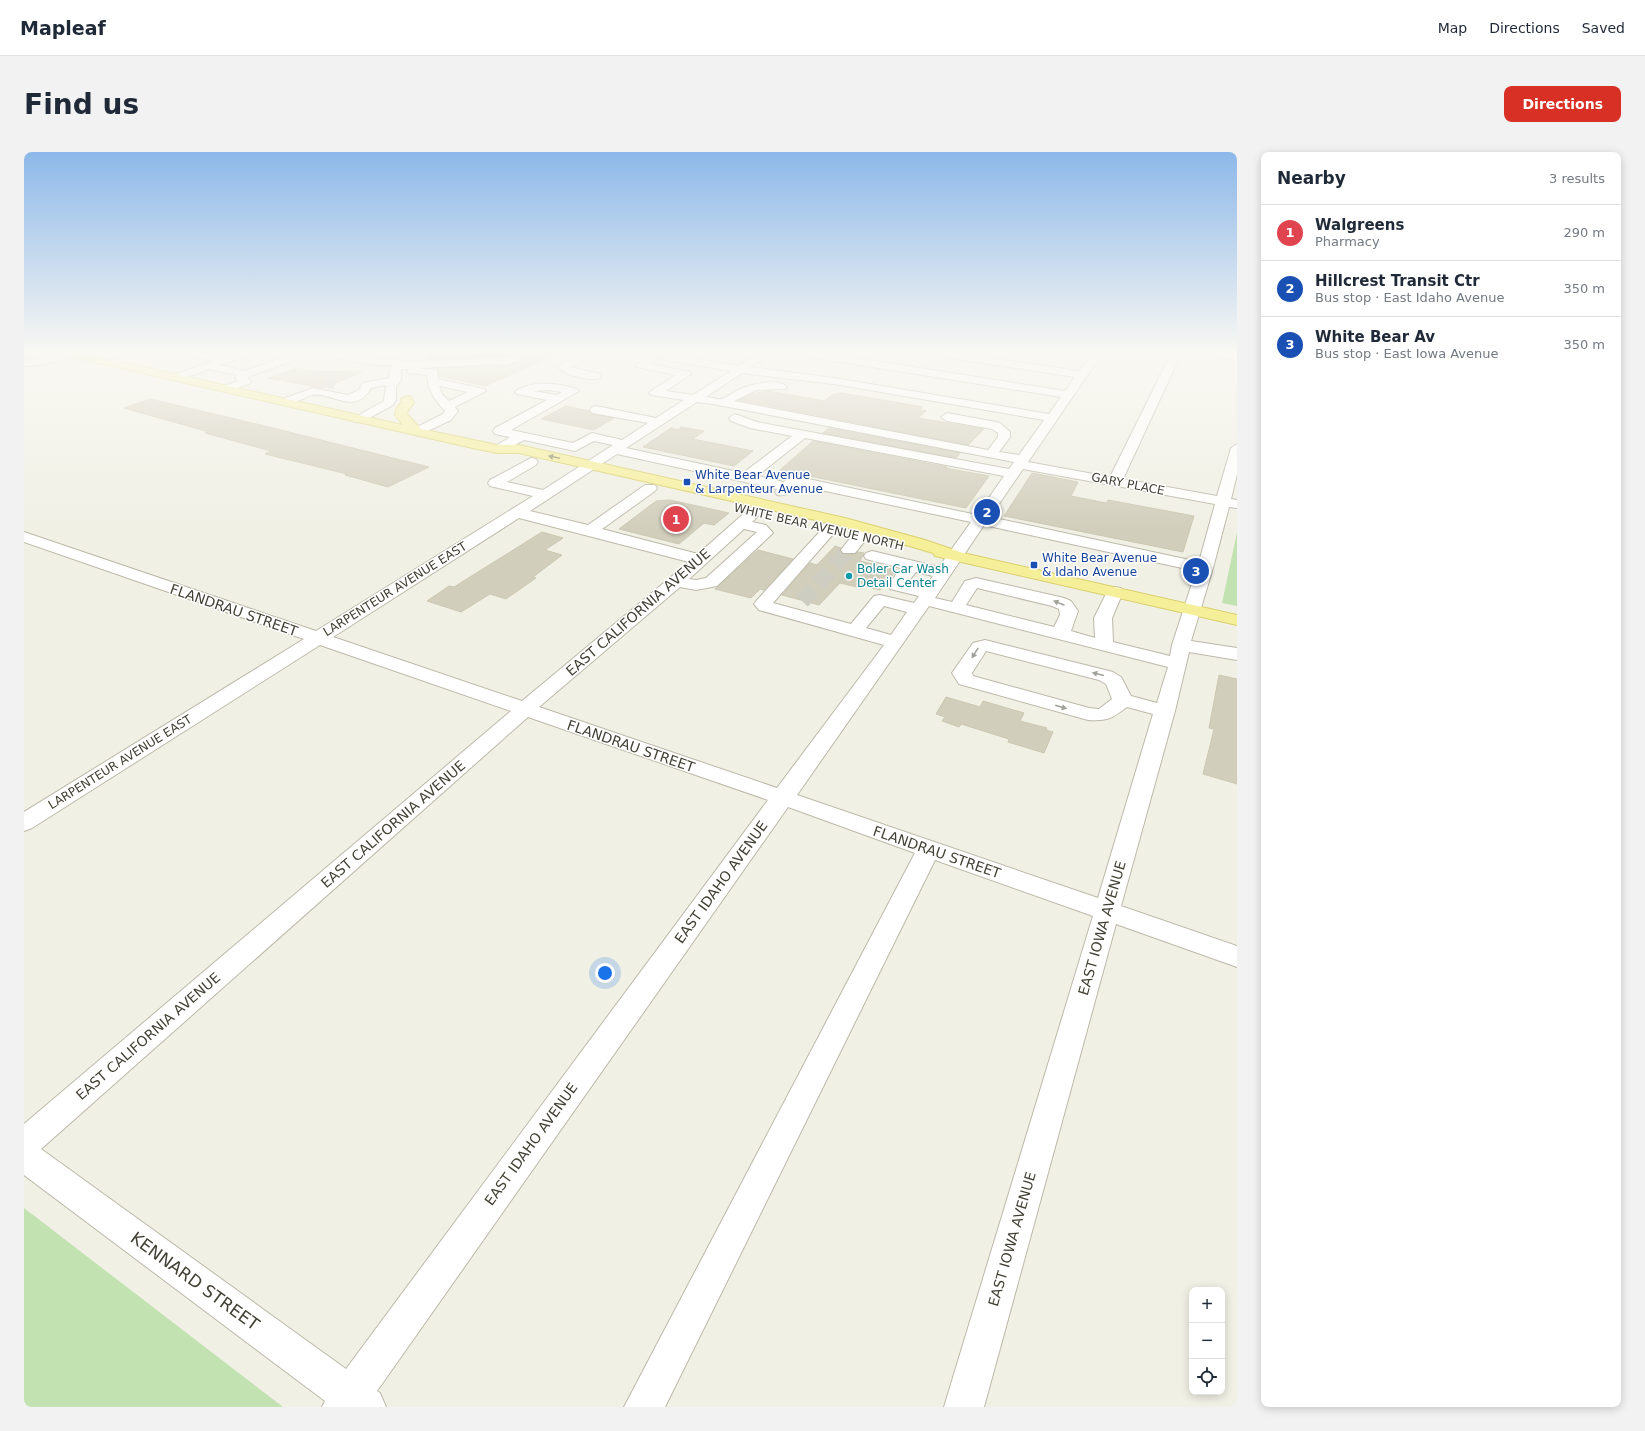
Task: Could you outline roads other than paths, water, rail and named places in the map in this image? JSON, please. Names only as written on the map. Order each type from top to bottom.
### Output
[{"type":"main road","name":"WHITE BEAR AVENUE NORTH","points":[[331,413],[497,450],[519,449],[650,488],[745,519],[862,527],[920,543],[934,586]]},
{"type":"main road","points":[[401,413],[401,415],[417,432]]},
{"type":"main road","name":"WHITE BEAR AVENUE NORTH","points":[[497,450],[505,456],[531,462],[586,469],[745,519],[830,529],[916,550],[934,586]]},
{"type":"main road","name":"WHITE BEAR AVENUE NORTH","points":[[934,586],[1115,592],[1237,620]]},
{"type":"street","points":[[364,420],[375,413]]},
{"type":"street","points":[[364,420],[384,413]]},
{"type":"street","points":[[417,432],[447,417],[451,413]]},
{"type":"street","points":[[533,413],[499,431],[575,447],[592,437]]},
{"type":"street","points":[[609,413],[659,422]]},
{"type":"street","name":"LARPENTEUR AVENUE EAST","points":[[24,823],[586,469],[671,413]]},
{"type":"street","points":[[723,413],[754,426],[801,435],[1018,466]]},
{"type":"street","name":"GARY PLACE","points":[[773,413],[990,454],[1018,466],[1115,482],[1220,509]]},
{"type":"street","points":[[1019,413],[1052,418]]},
{"type":"street","name":"EAST IDAHO AVENUE","points":[[353,1403],[1056,413]]},
{"type":"street","points":[[1115,482],[1148,413]]},
{"type":"street","points":[[947,417],[996,426],[1004,432],[1004,437],[990,454]]},
{"type":"street","points":[[517,421],[539,426]]},
{"type":"street","points":[[577,434],[592,437],[620,447],[746,478],[784,490],[794,480],[1205,568]]},
{"type":"street","points":[[746,478],[801,435]]},
{"type":"street","points":[[497,450],[522,436]]},
{"type":"street","name":"EAST IOWA AVENUE","points":[[964,1407],[1165,710],[1237,448]]},
{"type":"street","points":[[531,462],[495,483],[545,495]]},
{"type":"street","points":[[1095,478],[1092,485],[1098,492],[1143,501]]},
{"type":"street","points":[[591,530],[650,488]]},
{"type":"street","points":[[517,512],[591,530],[650,548],[701,560]]},
{"type":"street","points":[[676,581],[702,585],[711,582],[765,533],[762,528],[745,519]]},
{"type":"street","name":"EAST CALIFORNIA AVENUE","points":[[24,1144],[525,709],[701,560],[745,519]]},
{"type":"street","points":[[830,529],[763,604],[765,606],[796,607],[855,631],[894,642]]},
{"type":"street","points":[[849,550],[861,536]]},
{"type":"street","name":"FLANDRAU STREET","points":[[24,537],[525,709],[1237,957]]},
{"type":"street","points":[[872,556],[912,566],[956,608],[1104,646],[1180,655],[1237,654]]},
{"type":"street","points":[[912,566],[896,585],[934,586]]},
{"type":"street","points":[[956,608],[971,585],[976,583],[1058,602],[1065,605],[1069,611],[1069,615],[1060,635]]},
{"type":"street","points":[[855,631],[880,600],[934,586]]},
{"type":"street","points":[[1104,646],[1103,618],[1115,592]]},
{"type":"street","points":[[985,645],[1106,676],[1114,681],[1123,700],[1104,715],[1088,714],[966,680],[962,674],[979,647],[985,645]]},
{"type":"street","points":[[1123,700],[1165,710]]},
{"type":"street","points":[[644,1407],[929,850]]},
{"type":"street","name":"KENNARD STREET","points":[[24,1156],[353,1403]]},
{"type":"tunnel","points":[[802,601],[849,550]]},
{"type":"place","name":"White Bear Avenue & Larpenteur Avenue","points":[[687,482]]},
{"type":"place","name":"Hillcrest Transit Ctr","points":[[987,512]]},
{"type":"place","name":"Walgreens","points":[[676,519]]},
{"type":"place","name":"White Bear Avenue & Idaho Avenue","points":[[1034,565]]},
{"type":"place","name":"White Bear Av","points":[[1196,571]]},
{"type":"place","name":"Boler Car Wash Detail Center","points":[[849,576]]}]
